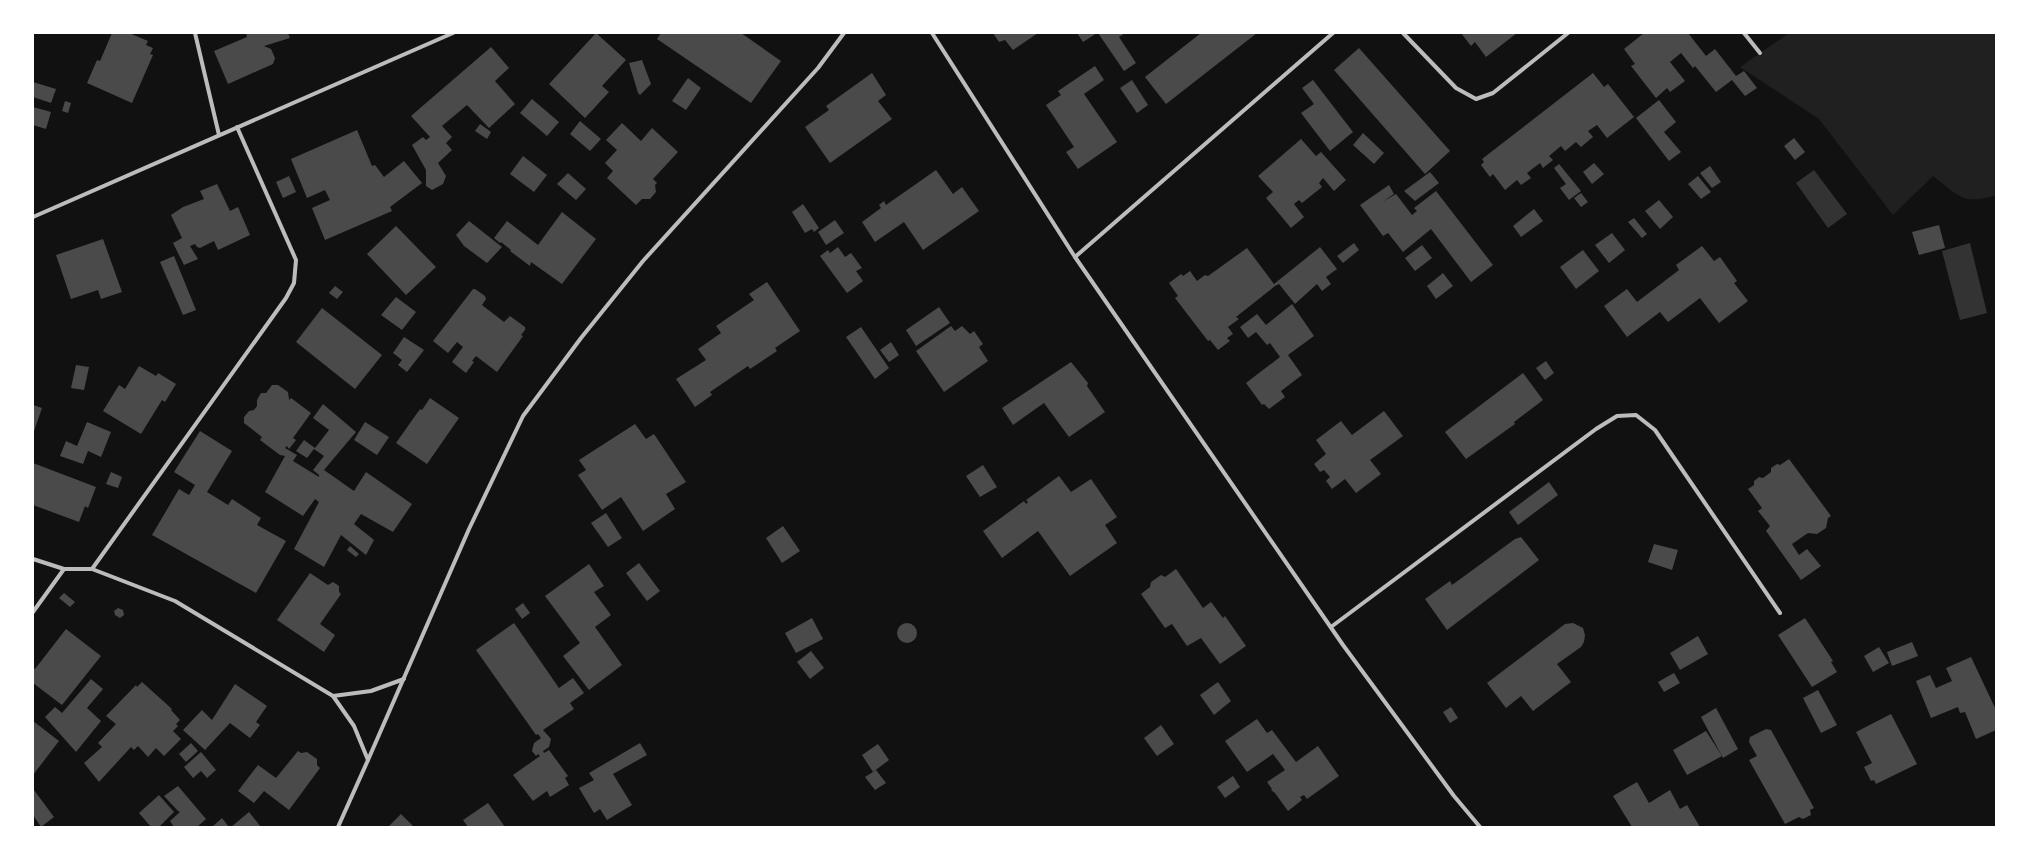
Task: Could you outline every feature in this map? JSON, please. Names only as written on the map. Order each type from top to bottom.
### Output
[{"type":"street","points":[[195,33],[219,135]]},
{"type":"street","points":[[33,217],[453,33]]},
{"type":"street","points":[[338,827],[469,529],[523,416],[580,338],[643,261],[818,68],[844,33]]},
{"type":"street","points":[[932,33],[1075,257],[1330,627],[1454,796],[1480,827]]},
{"type":"street","points":[[1075,257],[1333,33]]},
{"type":"street","points":[[1403,33],[1456,88],[1476,99],[1493,93],[1568,33]]},
{"type":"street","points":[[1744,33],[1760,54]]},
{"type":"street","points":[[92,569],[286,298],[294,283],[296,260],[236,127]]},
{"type":"street","points":[[1330,627],[1596,429],[1617,416],[1636,416],[1655,430],[1780,612]]},
{"type":"street","points":[[33,559],[64,569],[92,569],[176,601],[333,696],[354,726],[368,760]]},
{"type":"street","points":[[33,612],[64,569]]},
{"type":"street","points":[[333,696],[371,691],[404,679]]},
{"type":"shaded area","points":[[1789,33],[1996,33],[1996,195],[1985,198],[1968,199],[1955,193],[1933,176],[1893,215],[1819,119],[1740,67]]},
{"type":"shaded area","points":[[1814,170],[1847,214],[1828,228],[1796,183]]},
{"type":"shaded area","points":[[1970,243],[1987,313],[1960,320],[1942,251]]},
{"type":"building","points":[[112,33],[129,33],[148,41],[146,45],[153,48],[150,54],[153,55],[132,103],[87,83],[97,60],[100,61]]},
{"type":"building","points":[[246,33],[288,33],[290,38],[264,46],[271,49],[275,58],[273,64],[228,84],[214,51],[247,37]]},
{"type":"building","points":[[596,33],[626,60],[602,86],[609,92],[585,118],[549,84]]},
{"type":"building","points":[[661,33],[741,33],[781,61],[751,103],[657,39]]},
{"type":"building","points":[[993,33],[1038,33],[1013,50],[1005,40],[999,42]]},
{"type":"building","points":[[1077,33],[1097,33],[1083,42]]},
{"type":"building","points":[[1098,33],[1125,33],[1119,37],[1136,63],[1124,71]]},
{"type":"building","points":[[1201,33],[1257,33],[1166,104],[1145,77]]},
{"type":"building","points":[[1461,33],[1517,33],[1486,57],[1475,42],[1471,46]]},
{"type":"building","points":[[1644,33],[1688,33],[1706,56],[1715,49],[1736,76],[1744,71],[1757,88],[1745,96],[1732,80],[1716,92],[1695,66],[1693,68],[1681,53],[1670,62],[1685,81],[1670,92],[1667,88],[1656,98],[1631,66],[1635,64],[1624,49]]},
{"type":"building","points":[[491,47],[509,68],[495,81],[515,104],[489,128],[467,105],[442,126],[452,137],[446,143],[452,150],[438,163],[446,176],[443,184],[432,190],[426,186],[426,170],[412,145],[423,137],[426,140],[430,137],[411,116]]},
{"type":"building","points":[[1359,48],[1450,151],[1425,174],[1334,70]]},
{"type":"building","points":[[642,60],[651,84],[640,95],[638,93],[629,63]]},
{"type":"building","points":[[1095,66],[1104,80],[1084,94],[1117,142],[1078,169],[1066,152],[1074,147],[1046,105],[1061,95],[1058,91]]},
{"type":"building","points":[[872,73],[886,95],[878,101],[892,119],[830,163],[805,127],[829,110],[826,106]]},
{"type":"building","points":[[1593,73],[1604,87],[1608,84],[1634,117],[1607,138],[1597,125],[1588,131],[1593,137],[1581,147],[1576,142],[1565,151],[1561,146],[1549,156],[1553,160],[1543,168],[1540,163],[1527,173],[1531,178],[1521,185],[1517,180],[1505,190],[1493,174],[1490,177],[1481,165],[1484,162],[1482,159]]},
{"type":"building","points":[[688,78],[701,88],[686,110],[672,101]]},
{"type":"building","points":[[1132,80],[1148,105],[1137,113],[1120,88]]},
{"type":"building","points":[[1313,80],[1353,132],[1330,151],[1301,113],[1314,104],[1302,88]]},
{"type":"building","points":[[33,82],[56,89],[51,103],[33,97]]},
{"type":"building","points":[[532,99],[559,122],[547,136],[520,113]]},
{"type":"building","points":[[1659,100],[1676,122],[1664,132],[1681,152],[1669,161],[1636,118]]},
{"type":"building","points":[[65,101],[71,103],[68,113],[62,111]]},
{"type":"building","points":[[33,107],[51,112],[46,129],[33,125]]},
{"type":"building","points":[[580,121],[601,139],[590,151],[570,134]]},
{"type":"building","points":[[622,123],[641,141],[652,128],[678,152],[653,179],[657,183],[655,185],[656,192],[650,199],[642,199],[636,205],[607,178],[613,171],[605,163],[617,150],[606,140]]},
{"type":"building","points":[[480,124],[491,132],[487,139],[475,131]]},
{"type":"building","points":[[357,130],[372,166],[375,165],[384,177],[404,161],[422,183],[390,207],[392,211],[325,240],[312,208],[330,200],[325,190],[307,198],[291,159]]},
{"type":"building","points":[[1363,133],[1384,153],[1374,164],[1353,145]]},
{"type":"building","points":[[1794,138],[1805,152],[1795,160],[1784,146]]},
{"type":"building","points":[[1301,139],[1316,156],[1321,152],[1346,180],[1334,191],[1323,178],[1319,183],[1322,187],[1302,203],[1299,200],[1294,204],[1304,217],[1291,228],[1266,198],[1273,192],[1258,176]]},
{"type":"building","points":[[523,156],[547,175],[534,192],[510,174]]},
{"type":"building","points":[[1594,163],[1604,174],[1592,184],[1583,172]]},
{"type":"building","points":[[1559,164],[1581,191],[1569,200],[1560,188],[1566,184],[1554,168]]},
{"type":"building","points":[[1710,166],[1721,182],[1712,188],[1700,173]]},
{"type":"building","points":[[936,170],[953,194],[962,187],[979,211],[923,250],[904,222],[875,242],[862,222],[881,208],[879,205],[884,201],[886,205]]},
{"type":"building","points":[[1430,172],[1439,183],[1415,201],[1404,191]]},
{"type":"building","points":[[568,173],[586,189],[576,200],[557,184]]},
{"type":"building","points":[[289,176],[296,192],[283,198],[276,182]]},
{"type":"building","points":[[1698,176],[1711,192],[1701,199],[1688,184]]},
{"type":"building","points":[[217,184],[230,211],[238,207],[250,235],[218,250],[214,241],[200,248],[195,244],[190,246],[198,259],[184,265],[173,243],[182,238],[171,215],[183,207],[204,199],[200,191]]},
{"type":"building","points":[[1389,185],[1394,194],[1382,202],[1396,194],[1412,215],[1417,211],[1414,208],[1436,191],[1493,265],[1471,282],[1431,229],[1403,252],[1388,233],[1383,236],[1360,205]]},
{"type":"building","points":[[1581,193],[1588,202],[1581,207],[1574,198]]},
{"type":"building","points":[[1659,200],[1673,217],[1660,229],[1645,211]]},
{"type":"building","points":[[803,204],[819,228],[814,232],[812,229],[805,233],[792,212]]},
{"type":"building","points":[[1534,209],[1543,221],[1521,237],[1513,226]]},
{"type":"building","points":[[562,212],[596,239],[562,284],[531,262],[530,266],[494,238],[507,221],[538,245]]},
{"type":"building","points":[[1634,218],[1647,234],[1642,238],[1628,222]]},
{"type":"building","points":[[835,220],[844,233],[826,245],[818,232]]},
{"type":"building","points":[[469,221],[502,247],[487,263],[464,246],[456,235]]},
{"type":"building","points":[[1939,225],[1945,248],[1919,255],[1912,232]]},
{"type":"building","points":[[396,226],[436,267],[406,295],[367,254]]},
{"type":"building","points":[[1612,233],[1625,250],[1609,263],[1595,245]]},
{"type":"building","points":[[103,239],[122,292],[101,299],[98,290],[71,299],[56,255]]},
{"type":"building","points":[[1354,243],[1359,250],[1343,263],[1337,256]]},
{"type":"building","points":[[1422,245],[1432,258],[1415,271],[1405,258]]},
{"type":"building","points":[[1702,246],[1714,261],[1720,257],[1737,281],[1734,283],[1748,301],[1719,323],[1700,298],[1668,322],[1660,312],[1627,337],[1604,306],[1627,289],[1637,302],[1679,270],[1676,265]]},
{"type":"building","points":[[838,247],[845,257],[851,253],[862,268],[856,271],[863,281],[847,293],[820,256],[828,250],[830,253]]},
{"type":"building","points":[[1320,247],[1337,269],[1326,277],[1331,284],[1322,291],[1317,284],[1295,304],[1279,284],[1275,286],[1236,317],[1239,319],[1228,327],[1233,334],[1227,338],[1230,341],[1218,350],[1210,340],[1208,341],[1175,298],[1178,296],[1169,283],[1181,274],[1183,276],[1190,271],[1197,281],[1205,275],[1208,276],[1247,248],[1274,284]]},
{"type":"building","points":[[1583,250],[1599,271],[1576,289],[1560,267]]},
{"type":"building","points":[[174,256],[196,310],[183,315],[160,262]]},
{"type":"building","points":[[1443,273],[1453,286],[1436,299],[1427,286]]},
{"type":"building","points":[[767,282],[800,331],[775,348],[777,351],[750,369],[748,366],[710,392],[712,395],[695,407],[676,379],[706,360],[698,349],[721,333],[716,326],[754,300],[749,294]]},
{"type":"building","points":[[335,286],[343,292],[337,299],[329,293]]},
{"type":"building","points":[[473,289],[485,296],[486,299],[482,305],[504,322],[510,316],[525,327],[525,330],[521,335],[523,336],[497,372],[476,356],[472,361],[474,362],[466,373],[452,362],[463,347],[457,342],[448,353],[433,341]]},
{"type":"building","points":[[396,297],[416,312],[402,330],[381,315]]},
{"type":"building","points":[[1292,304],[1314,336],[1288,355],[1302,375],[1281,391],[1285,397],[1269,409],[1264,404],[1262,405],[1246,383],[1280,357],[1270,343],[1267,345],[1256,332],[1248,338],[1240,327],[1257,314],[1266,325]]},
{"type":"building","points":[[939,307],[950,323],[916,346],[906,330]]},
{"type":"building","points":[[322,308],[382,355],[355,389],[296,342]]},
{"type":"building","points":[[951,326],[955,331],[962,326],[970,334],[974,331],[983,344],[979,347],[988,361],[944,392],[916,351]]},
{"type":"building","points":[[861,327],[889,368],[875,379],[846,337]]},
{"type":"building","points":[[404,337],[424,350],[407,372],[398,365],[402,360],[393,353]]},
{"type":"building","points":[[891,342],[899,355],[889,362],[880,350]]},
{"type":"building","points":[[1546,361],[1554,373],[1545,380],[1536,368]]},
{"type":"building","points":[[1071,362],[1088,383],[1087,386],[1105,412],[1069,437],[1044,403],[1013,425],[1002,408]]},
{"type":"building","points":[[76,365],[89,367],[84,390],[71,388]]},
{"type":"building","points":[[139,366],[156,376],[158,373],[176,384],[165,402],[162,400],[141,434],[103,411],[119,385],[125,389]]},
{"type":"building","points":[[1523,373],[1543,400],[1514,422],[1515,424],[1466,459],[1445,432]]},
{"type":"building","points":[[272,385],[278,385],[288,392],[289,400],[291,398],[311,413],[293,438],[296,440],[289,449],[287,446],[285,448],[297,455],[293,461],[319,477],[319,475],[313,470],[324,456],[314,449],[307,458],[296,451],[304,440],[315,448],[329,430],[313,418],[323,404],[356,432],[324,470],[354,491],[366,472],[412,504],[393,532],[361,514],[354,524],[374,540],[366,555],[341,535],[324,567],[294,549],[319,502],[315,499],[303,516],[265,492],[285,456],[280,455],[260,440],[262,437],[244,423],[244,417],[249,411],[254,410],[257,406],[257,400],[261,393],[266,393]]},
{"type":"building","points":[[430,398],[459,418],[427,464],[396,443],[420,409],[422,410]]},
{"type":"building","points":[[33,405],[42,408],[33,434]]},
{"type":"building","points":[[1384,411],[1403,436],[1370,460],[1381,474],[1356,493],[1345,479],[1332,489],[1326,481],[1330,477],[1324,470],[1320,472],[1314,464],[1326,454],[1316,440],[1341,421],[1352,435]]},
{"type":"building","points":[[87,422],[111,432],[101,457],[88,451],[83,464],[60,456],[66,441],[77,446]]},
{"type":"building","points":[[365,422],[389,437],[377,455],[354,440]]},
{"type":"building","points":[[635,424],[646,439],[654,434],[686,482],[666,494],[675,509],[643,531],[621,497],[602,510],[578,475],[586,470],[579,460]]},
{"type":"building","points":[[200,431],[232,451],[207,492],[228,505],[232,499],[261,518],[257,525],[286,541],[256,593],[152,535],[179,489],[189,495],[195,485],[174,472]]},
{"type":"building","points":[[1789,459],[1831,516],[1828,518],[1826,528],[1817,534],[1808,533],[1792,544],[1799,555],[1807,549],[1821,566],[1801,580],[1766,531],[1770,526],[1758,511],[1762,508],[1748,489],[1754,485],[1754,481],[1759,477],[1763,478],[1771,472],[1771,468],[1777,464],[1780,465]]},
{"type":"building","points":[[33,463],[96,487],[88,508],[85,506],[79,522],[33,505]]},
{"type":"building","points":[[983,465],[997,487],[980,497],[966,476]]},
{"type":"building","points":[[111,472],[122,477],[118,488],[106,484]]},
{"type":"building","points":[[1059,476],[1071,492],[1091,479],[1117,517],[1105,525],[1117,543],[1070,576],[1038,531],[1002,558],[983,531],[1024,501],[1026,504],[1028,502],[1026,500]]},
{"type":"building","points":[[1549,482],[1558,495],[1518,525],[1509,512]]},
{"type":"building","points":[[606,513],[622,538],[608,547],[591,523]]},
{"type":"building","points":[[783,526],[800,551],[782,563],[766,538]]},
{"type":"building","points":[[1521,537],[1539,560],[1447,630],[1425,599],[1450,581],[1452,585],[1515,539]]},
{"type":"building","points":[[1654,544],[1678,550],[1672,570],[1648,562]]},
{"type":"building","points":[[350,546],[359,554],[356,557],[347,550]]},
{"type":"building","points":[[639,563],[660,591],[647,601],[626,573]]},
{"type":"building","points":[[589,564],[604,586],[594,592],[611,615],[595,627],[622,665],[589,690],[563,656],[580,643],[545,596]]},
{"type":"building","points":[[1176,569],[1203,608],[1211,602],[1223,618],[1225,616],[1246,646],[1220,664],[1201,638],[1187,646],[1172,624],[1165,628],[1141,594],[1150,587],[1151,582],[1161,575],[1165,577]]},
{"type":"building","points":[[310,573],[328,585],[333,582],[339,586],[339,592],[341,594],[320,624],[335,635],[324,652],[277,620]]},
{"type":"building","points":[[64,593],[75,602],[70,607],[59,598]]},
{"type":"building","points":[[523,603],[530,613],[522,619],[515,609]]},
{"type":"building","points":[[118,608],[123,610],[124,615],[120,618],[115,615],[114,611]]},
{"type":"building","points":[[812,618],[823,639],[796,653],[785,633]]},
{"type":"building","points":[[1805,618],[1833,661],[1831,662],[1837,672],[1812,687],[1778,635]]},
{"type":"building","points":[[514,623],[559,688],[573,678],[584,693],[570,703],[574,709],[543,730],[551,739],[549,747],[543,751],[544,753],[549,750],[568,776],[565,778],[569,785],[550,797],[547,791],[533,801],[513,775],[540,756],[538,754],[536,756],[532,751],[534,743],[541,738],[538,734],[536,735],[476,650]]},
{"type":"building","points":[[907,623],[914,626],[917,633],[914,640],[907,643],[900,640],[897,633],[900,626]]},
{"type":"building","points":[[1573,623],[1583,628],[1585,635],[1584,642],[1581,647],[1557,664],[1571,682],[1533,711],[1521,696],[1506,708],[1487,683],[1565,624]]},
{"type":"building","points":[[66,629],[101,656],[62,705],[33,683],[33,667],[35,669]]},
{"type":"building","points":[[1698,636],[1708,654],[1680,670],[1670,653]]},
{"type":"building","points":[[1912,642],[1918,656],[1892,666],[1887,652]]},
{"type":"building","points":[[1879,647],[1889,663],[1873,672],[1864,656]]},
{"type":"building","points":[[811,651],[824,668],[810,679],[797,662]]},
{"type":"building","points":[[1971,657],[1996,710],[1996,730],[1976,739],[1965,712],[1960,713],[1958,707],[1931,718],[1916,681],[1930,675],[1936,688],[1952,681],[1946,668]]},
{"type":"building","points":[[1674,673],[1680,683],[1664,692],[1658,682]]},
{"type":"building","points":[[91,679],[103,689],[87,708],[101,721],[76,752],[45,717],[55,707],[62,713]]},
{"type":"building","points":[[142,682],[172,709],[171,710],[180,720],[176,724],[178,726],[173,731],[181,739],[164,756],[156,748],[148,757],[138,746],[134,750],[131,747],[99,782],[84,763],[102,747],[98,743],[116,724],[106,716],[136,685],[137,687]]},
{"type":"building","points":[[1218,682],[1231,701],[1214,715],[1200,695]]},
{"type":"building","points":[[235,684],[267,706],[256,722],[260,725],[250,738],[230,723],[205,750],[183,730],[202,710],[212,720]]},
{"type":"building","points":[[1818,690],[1837,725],[1821,733],[1803,698]]},
{"type":"building","points":[[1451,707],[1458,718],[1450,723],[1443,712]]},
{"type":"building","points":[[1716,708],[1738,749],[1723,758],[1701,717]]},
{"type":"building","points":[[1891,714],[1917,764],[1876,784],[1874,780],[1871,781],[1864,767],[1872,763],[1856,732]]},
{"type":"building","points":[[1257,719],[1267,733],[1272,730],[1296,762],[1318,746],[1339,776],[1307,799],[1304,795],[1300,797],[1302,800],[1288,811],[1275,793],[1271,790],[1272,789],[1267,782],[1285,770],[1273,754],[1247,772],[1225,741]]},
{"type":"building","points":[[33,721],[59,741],[33,775]]},
{"type":"building","points":[[1161,725],[1174,744],[1157,756],[1144,738]]},
{"type":"building","points":[[1766,729],[1771,730],[1814,808],[1810,810],[1811,815],[1803,819],[1799,817],[1785,824],[1749,760],[1757,756],[1749,742],[1750,737]]},
{"type":"building","points":[[1706,731],[1722,756],[1687,775],[1673,750]]},
{"type":"building","points":[[191,743],[198,751],[186,762],[179,754]]},
{"type":"building","points":[[640,743],[647,755],[613,774],[632,805],[607,820],[600,809],[594,813],[579,788],[594,780],[589,773]]},
{"type":"building","points":[[878,744],[889,760],[873,772],[862,755]]},
{"type":"building","points":[[298,751],[301,753],[307,752],[317,759],[317,765],[320,768],[289,810],[264,791],[254,803],[238,791],[258,765],[276,778]]},
{"type":"building","points":[[201,752],[216,770],[207,778],[201,771],[193,778],[184,767]]},
{"type":"building","points":[[876,770],[886,783],[875,790],[865,777]]},
{"type":"building","points":[[1233,776],[1240,787],[1225,798],[1217,787]]},
{"type":"building","points":[[1637,782],[1649,803],[1670,790],[1680,809],[1687,805],[1700,827],[1632,827],[1613,796]]},
{"type":"building","points":[[178,786],[206,819],[197,827],[174,827],[170,821],[180,812],[164,796]]},
{"type":"building","points":[[34,790],[54,817],[41,827],[33,815]]},
{"type":"building","points":[[159,795],[174,812],[159,827],[151,827],[139,813]]},
{"type":"building","points":[[488,803],[505,827],[468,827],[463,820]]},
{"type":"building","points":[[249,812],[261,827],[231,827]]},
{"type":"building","points":[[401,814],[414,827],[388,827]]},
{"type":"building","points":[[222,818],[229,827],[213,826]]}]
